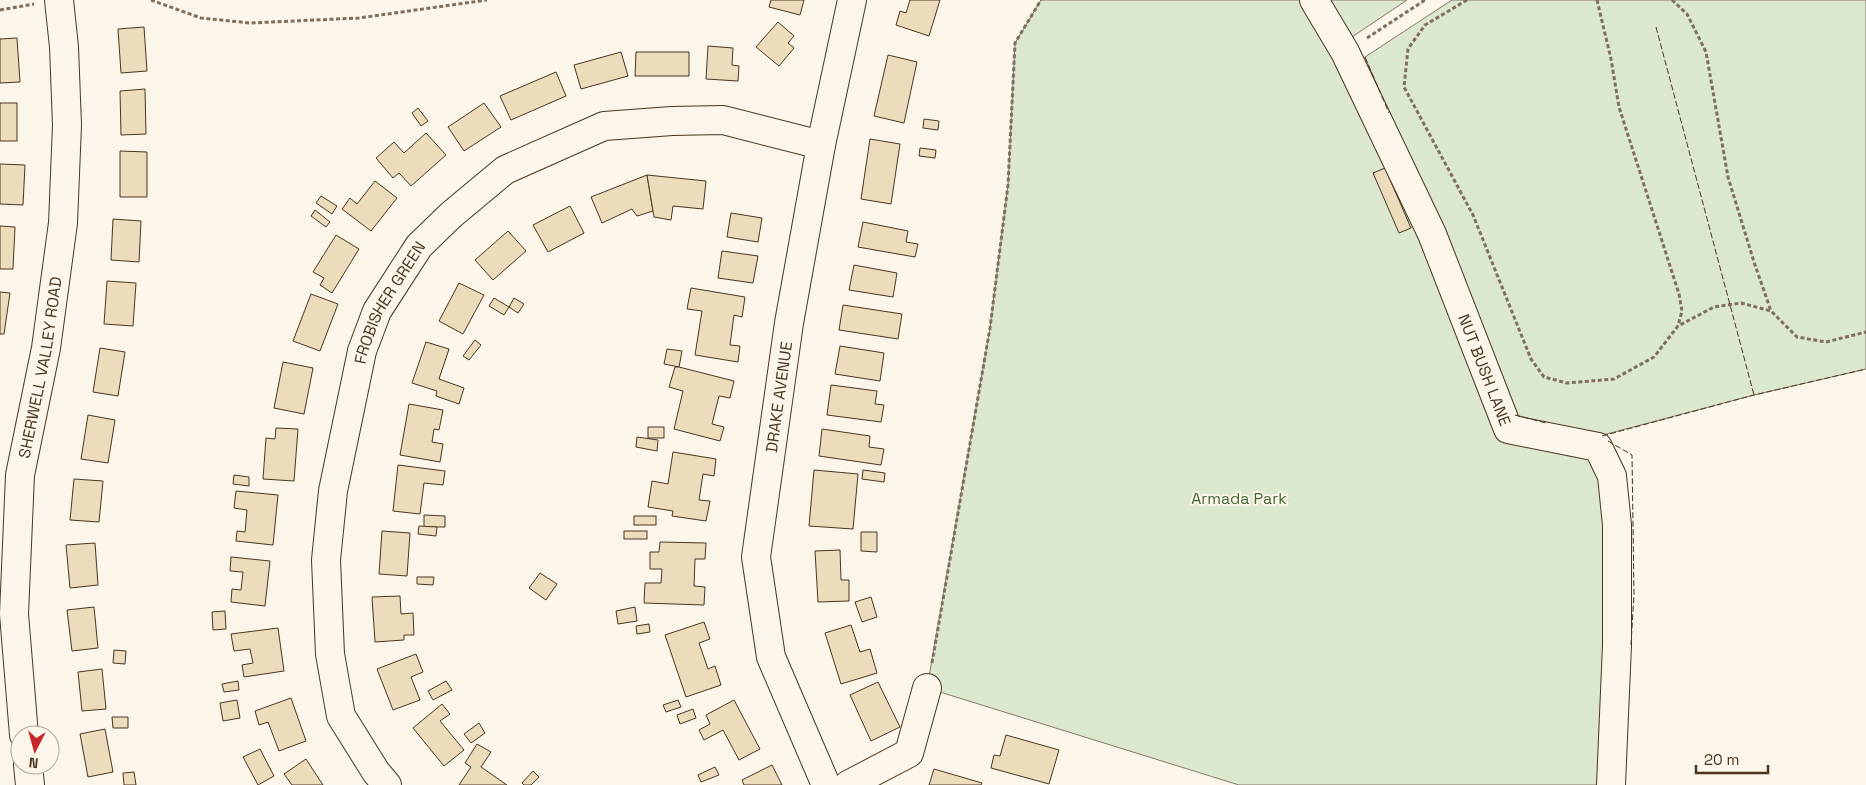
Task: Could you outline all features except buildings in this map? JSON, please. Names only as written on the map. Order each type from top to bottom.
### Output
[{"type":"street","name":"SHERWELL VALLEY ROAD","points":[[23,725],[14,614],[20,475],[46,348],[63,223],[66,125],[64,47],[59,0]]},
{"type":"street","name":"DRAKE AVENUE","points":[[826,785],[771,657],[756,557],[788,323],[821,145],[852,0]]},
{"type":"street","name":"NUT BUSH LANE","points":[[1314,0],[1344,52],[1432,234],[1508,429],[1598,447],[1612,476],[1617,525],[1617,645],[1610,785]]},
{"type":"street","name":"FROBISHER GREEN","points":[[388,785],[376,772],[341,716],[330,654],[326,560],[333,491],[362,351],[378,311],[419,246],[505,170],[604,126],[672,121],[723,120],[821,145]]},
{"type":"street","points":[[848,785],[909,753],[927,688]]},
{"type":"path","points":[[0,10],[59,0]]},
{"type":"path","points":[[152,0],[201,18],[250,22],[359,18],[487,0]]},
{"type":"path","points":[[927,688],[990,328],[1008,185],[1015,43],[1041,0]]},
{"type":"path","points":[[1344,52],[1425,0]]},
{"type":"path","points":[[1467,0],[1424,25],[1408,49],[1404,87],[1473,215],[1531,359],[1544,377],[1567,383],[1614,379],[1654,357],[1678,326],[1682,311],[1679,294],[1619,107],[1611,59],[1597,0]]},
{"type":"path","points":[[1672,0],[1687,14],[1706,52],[1728,177],[1771,312]]},
{"type":"path","points":[[1678,326],[1714,307],[1741,303],[1771,312],[1797,337],[1826,342],[1866,332]]},
{"type":"green space","name":"Armada Park","points":[[1041,0],[1314,0],[1508,429],[1598,447],[1612,476],[1611,785],[1239,785],[927,688],[990,328],[1008,185],[1015,43]]},
{"type":"green space","points":[[1329,0],[1407,0],[1352,37]]},
{"type":"green space","points":[[1452,0],[1866,0],[1866,369],[1754,395],[1599,436],[1515,415],[1365,57]]},
{"type":"fence","points":[[1656,27],[1754,395]]},
{"type":"fence","points":[[1365,57],[1389,113]]},
{"type":"fence","points":[[1602,436],[1754,395],[1866,369]]},
{"type":"fence","points":[[1515,415],[1546,423]]},
{"type":"fence","points":[[1608,441],[1632,455],[1634,594],[1631,645]]}]
